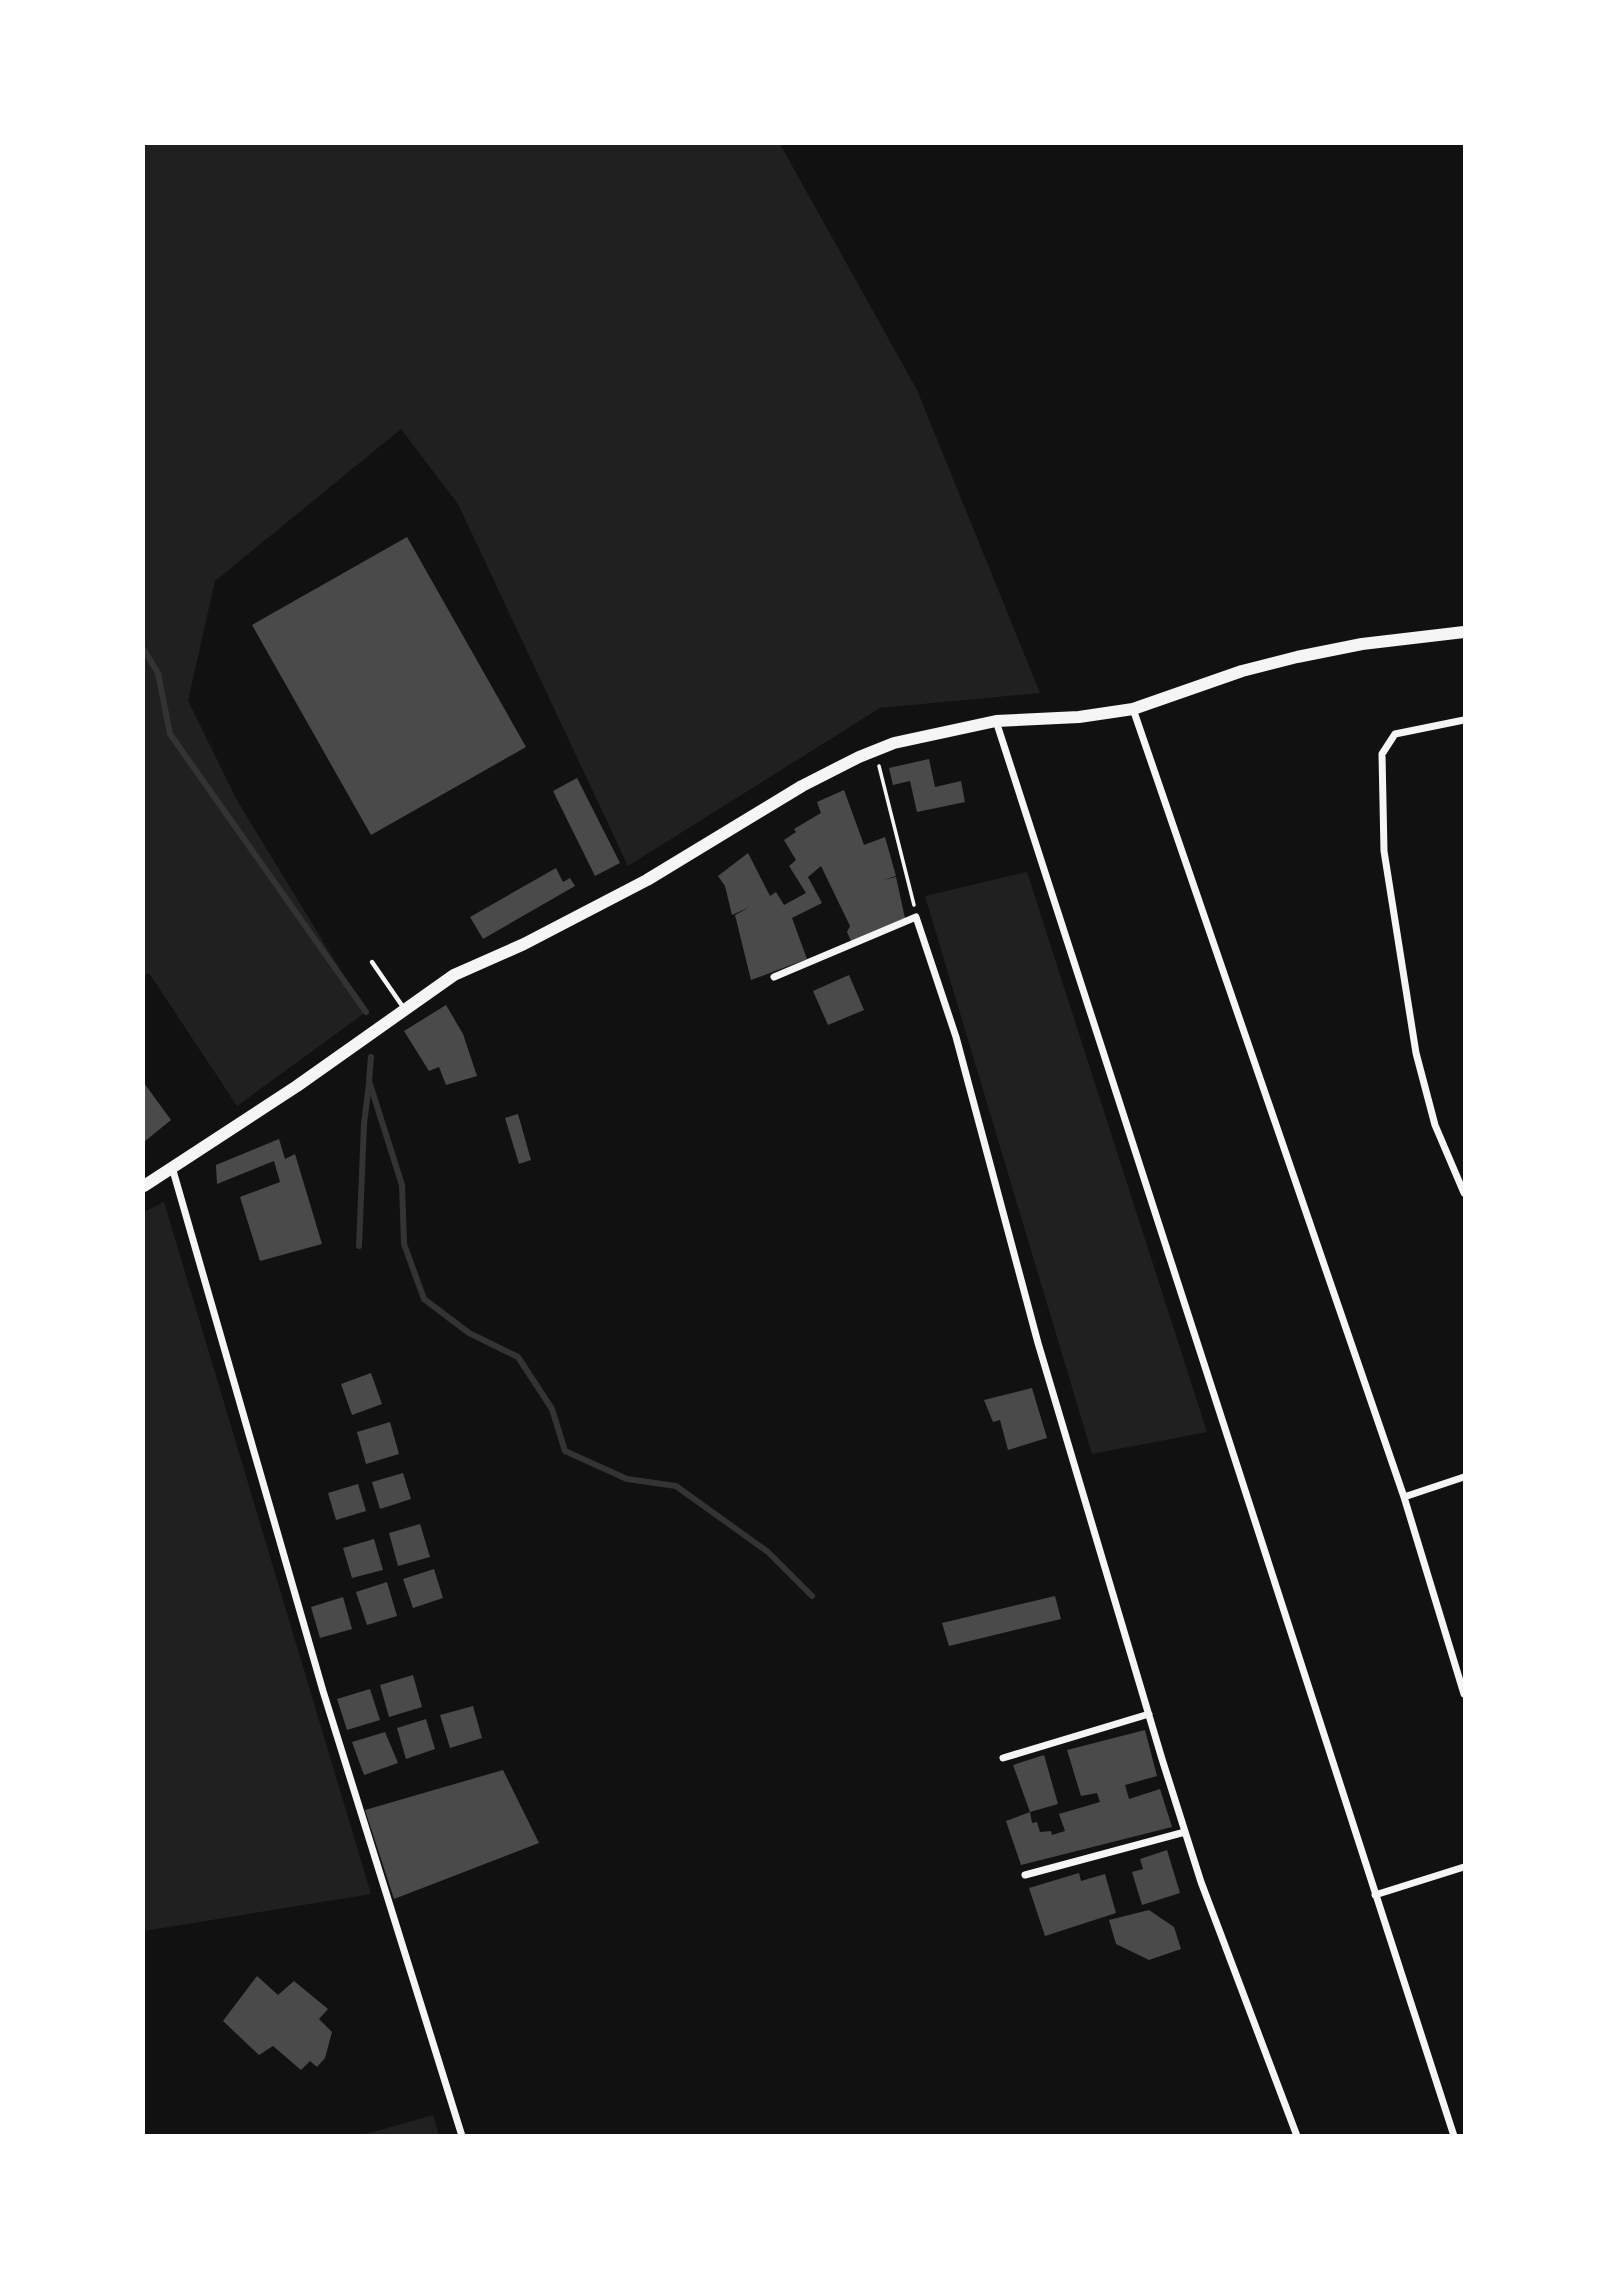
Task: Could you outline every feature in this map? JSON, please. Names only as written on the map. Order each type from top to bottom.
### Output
[{"type":"main road","points":[[144,1186],[297,1086],[454,975],[524,944],[647,880],[802,786],[874,751],[894,743],[996,721],[1079,717],[1133,709],[1268,663],[1362,644],[1465,632]]},
{"type":"street","points":[[1133,709],[1404,1497],[1465,1694]]},
{"type":"street","points":[[1465,720],[1395,734],[1382,754],[1384,851],[1416,1053],[1435,1125],[1465,1193]]},
{"type":"street","points":[[996,721],[1454,2136]]},
{"type":"street","points":[[774,977],[916,917],[956,1037],[1038,1343],[1185,1832],[1201,1882],[1297,2136]]},
{"type":"street","points":[[172,1167],[323,1692],[463,2136]]},
{"type":"street","points":[[1404,1497],[1465,1477]]},
{"type":"street","points":[[1003,1758],[1149,1714]]},
{"type":"street","points":[[1024,1875],[1185,1832]]},
{"type":"street","points":[[1375,1895],[1465,1867]]},
{"type":"lane","points":[[372,962],[404,1008]]},
{"type":"path","points":[[874,751],[905,861],[916,917]]},
{"type":"shaded area","points":[[144,144],[780,144],[917,390],[1040,693],[880,708],[628,866],[458,504],[401,429],[215,581],[188,701],[238,802],[366,1012],[237,1106],[149,973],[144,976]]},
{"type":"shaded area","points":[[1027,872],[1207,1432],[1092,1454],[925,896]]},
{"type":"shaded area","points":[[164,1202],[371,1894],[144,1931],[144,1212]]},
{"type":"shaded area","points":[[433,2115],[439,2135],[363,2135]]},
{"type":"building","points":[[407,537],[526,747],[371,835],[252,625]]},
{"type":"building","points":[[929,759],[935,787],[961,781],[965,802],[917,812],[910,781],[893,785],[889,768]]},
{"type":"building","points":[[577,778],[620,863],[595,876],[553,791]]},
{"type":"building","points":[[844,790],[864,845],[885,837],[896,876],[883,880],[896,877],[905,918],[851,941],[847,932],[850,926],[821,866],[808,877],[822,903],[792,918],[807,959],[751,980],[735,915],[750,907],[732,915],[725,886],[718,876],[748,853],[770,896],[776,892],[784,905],[806,893],[789,866],[796,860],[784,840],[796,832],[794,829],[821,813],[817,802]]},
{"type":"building","points":[[556,868],[563,882],[570,878],[575,886],[483,939],[470,917]]},
{"type":"building","points":[[849,975],[864,1010],[828,1025],[813,991]]},
{"type":"building","points":[[446,1005],[463,1034],[477,1076],[446,1085],[439,1067],[429,1071],[404,1031]]},
{"type":"building","points":[[144,1083],[171,1120],[144,1142]]},
{"type":"building","points":[[518,1114],[531,1160],[519,1164],[505,1118]]},
{"type":"building","points":[[279,1139],[285,1159],[295,1154],[322,1244],[260,1261],[240,1197],[280,1182],[274,1161],[217,1184],[216,1165]]},
{"type":"building","points":[[371,1373],[382,1404],[352,1415],[341,1384]]},
{"type":"building","points":[[1032,1388],[1047,1438],[1008,1450],[1000,1420],[993,1422],[984,1400]]},
{"type":"building","points":[[390,1422],[399,1454],[366,1464],[357,1432]]},
{"type":"building","points":[[403,1473],[411,1499],[380,1509],[372,1482]]},
{"type":"building","points":[[358,1484],[366,1511],[336,1520],[328,1493]]},
{"type":"building","points":[[420,1524],[430,1557],[398,1566],[389,1533]]},
{"type":"building","points":[[374,1539],[383,1570],[352,1578],[343,1548]]},
{"type":"building","points":[[434,1569],[443,1598],[413,1608],[403,1579]]},
{"type":"building","points":[[387,1582],[397,1616],[367,1625],[356,1592]]},
{"type":"building","points":[[1055,1596],[1061,1619],[949,1646],[942,1623]]},
{"type":"building","points":[[343,1597],[352,1629],[320,1638],[311,1607]]},
{"type":"building","points":[[413,1675],[422,1707],[389,1717],[380,1685]]},
{"type":"building","points":[[370,1689],[380,1720],[347,1730],[337,1699]]},
{"type":"building","points":[[473,1706],[482,1738],[450,1748],[440,1715]]},
{"type":"building","points":[[426,1719],[435,1749],[406,1759],[397,1728]]},
{"type":"building","points":[[1145,1730],[1157,1776],[1125,1785],[1129,1799],[1160,1789],[1172,1827],[1021,1865],[1006,1821],[1030,1812],[1032,1823],[1037,1822],[1040,1832],[1051,1831],[1052,1835],[1065,1831],[1059,1814],[1100,1802],[1097,1793],[1081,1796],[1067,1750]]},
{"type":"building","points":[[385,1732],[398,1763],[364,1775],[352,1742]]},
{"type":"building","points":[[1044,1755],[1058,1804],[1030,1812],[1013,1765]]},
{"type":"building","points":[[503,1770],[539,1843],[394,1899],[365,1810]]},
{"type":"building","points":[[1167,1850],[1180,1893],[1142,1905],[1132,1872],[1143,1869],[1140,1859]]},
{"type":"building","points":[[1079,1873],[1081,1881],[1105,1874],[1116,1913],[1045,1936],[1029,1888]]},
{"type":"building","points":[[1149,1910],[1174,1927],[1181,1949],[1149,1960],[1116,1944],[1109,1920]]},
{"type":"building","points":[[257,1976],[278,1995],[294,1981],[328,2009],[319,2019],[332,2032],[325,2058],[317,2067],[310,2061],[301,2070],[273,2046],[259,2055],[223,2021]]},
{"type":"waterway","points":[[144,650],[158,673],[170,734],[366,1012]]},
{"type":"waterway","points":[[371,1057],[369,1081],[402,1185],[404,1244],[424,1299],[469,1333],[518,1357],[552,1409],[565,1451],[627,1479],[676,1486],[768,1552],[812,1596]]},
{"type":"waterway","points":[[359,1246],[364,1124],[369,1084]]}]
